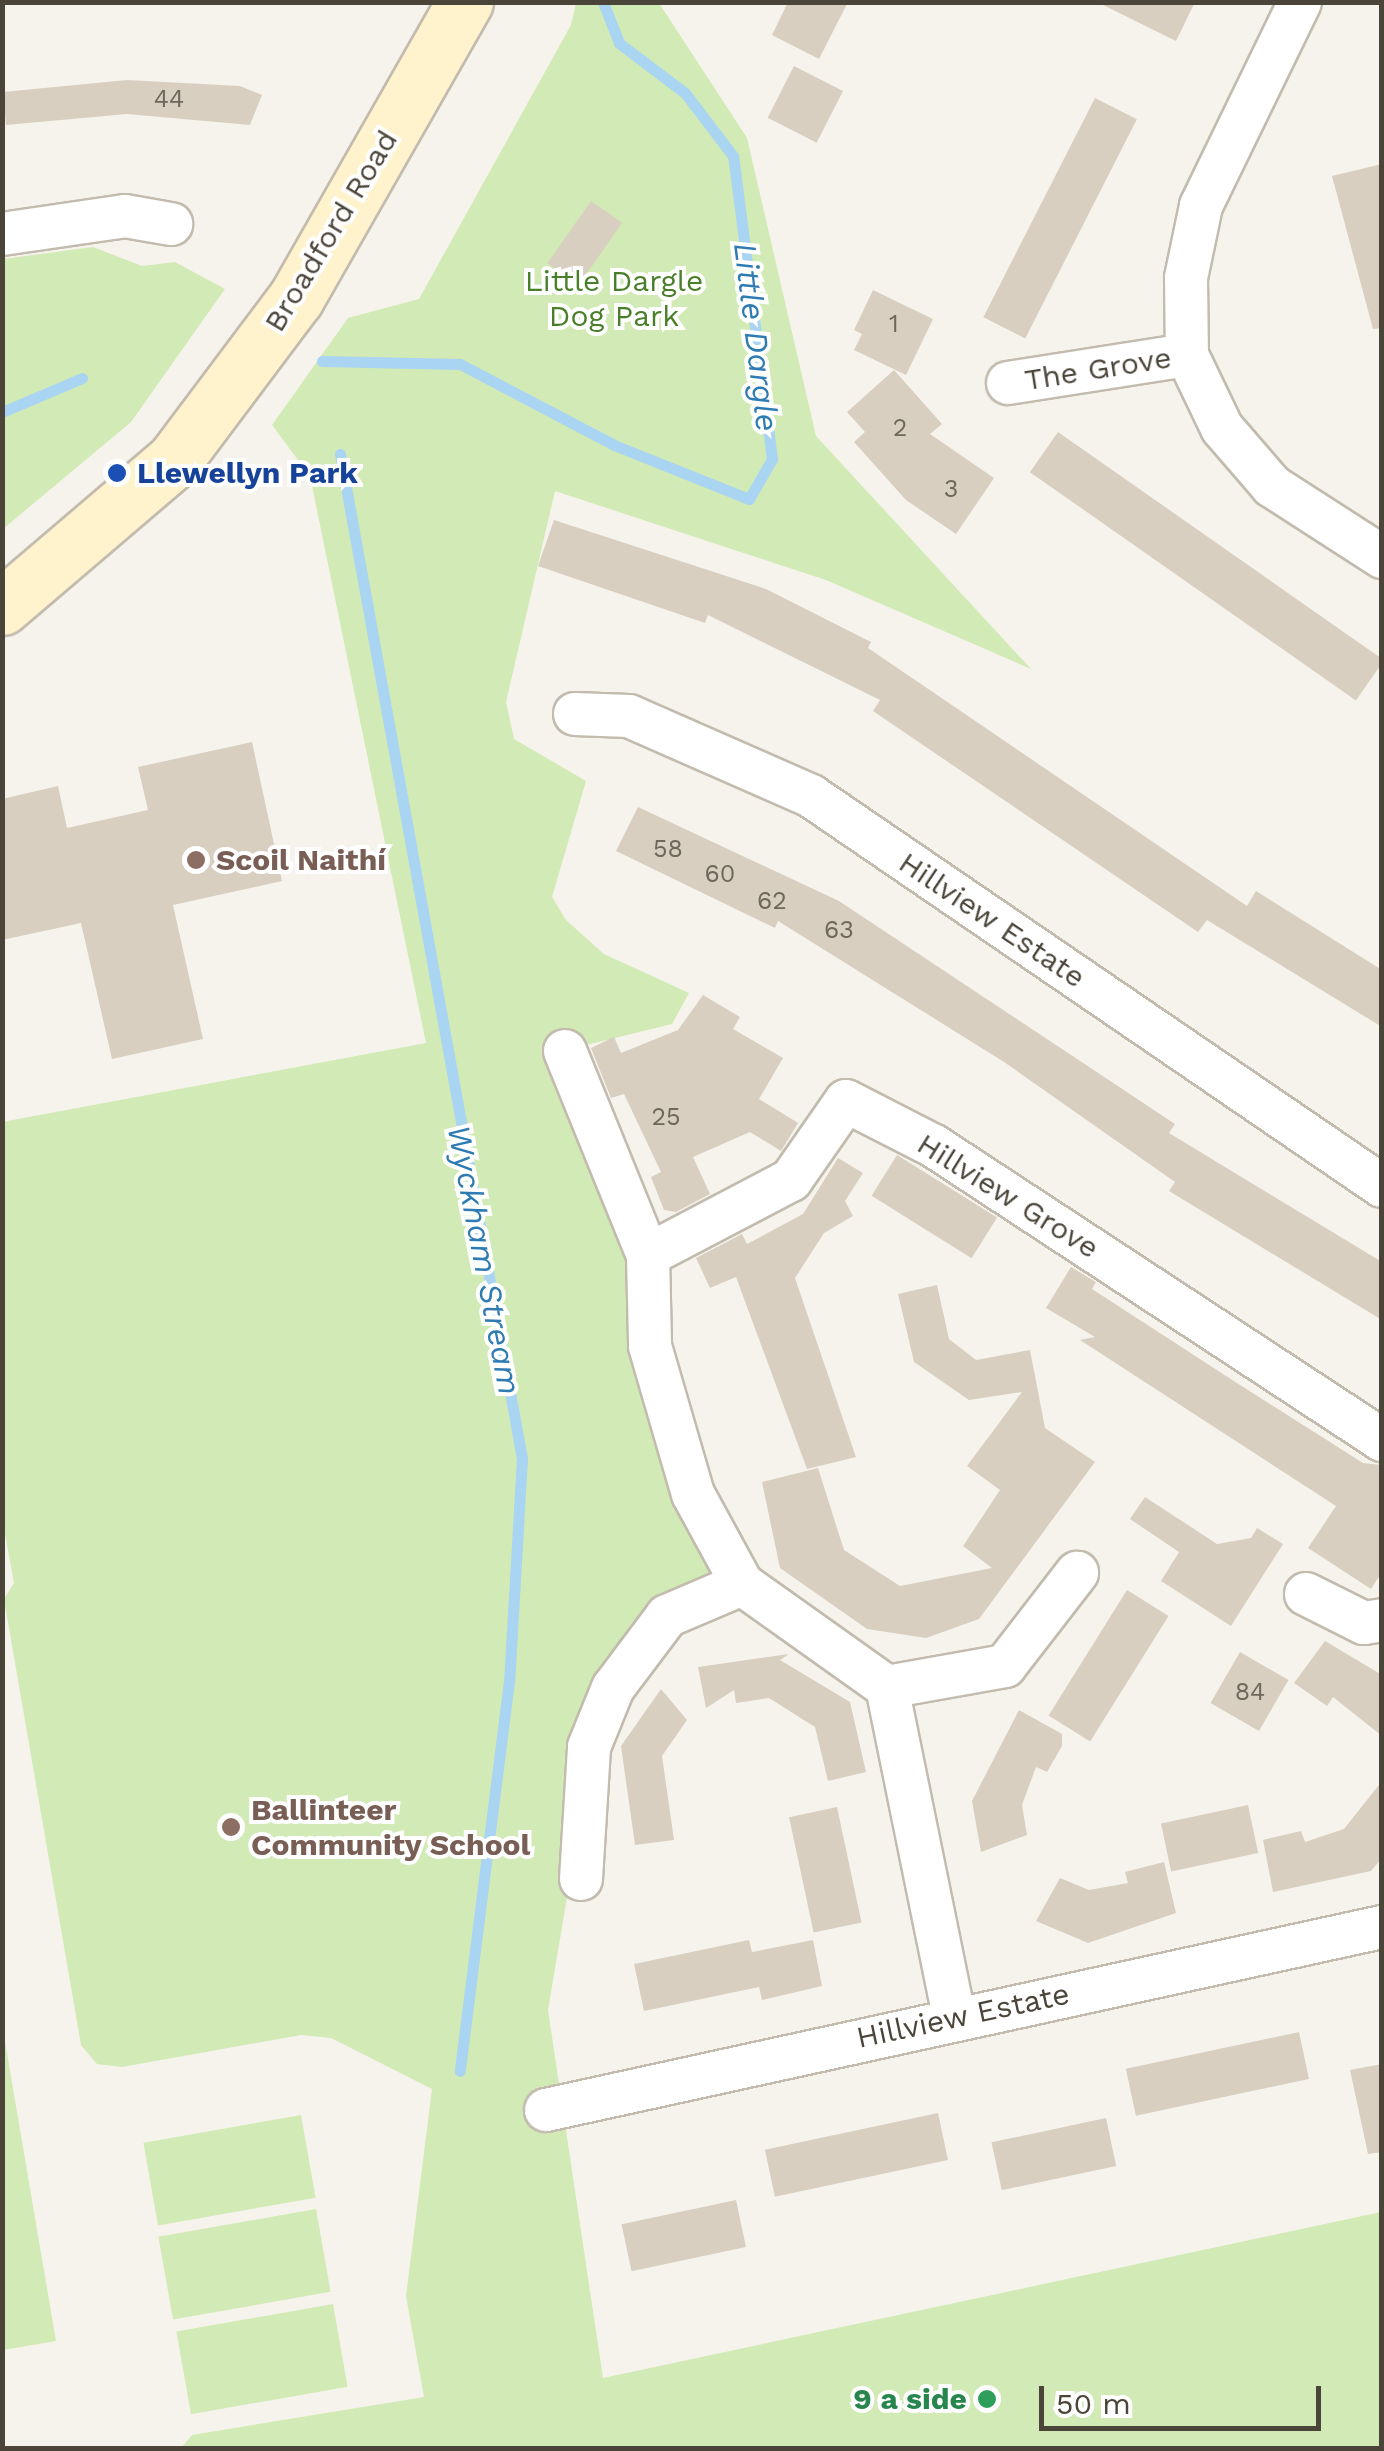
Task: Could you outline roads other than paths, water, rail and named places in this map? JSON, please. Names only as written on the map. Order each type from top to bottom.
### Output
[{"type":"street","name":"Broadford Road","points":[[2,606],[175,458],[296,298],[465,2]]},
{"type":"street","points":[[1300,2],[1200,206],[1186,278],[1187,355],[1222,428],[1272,486],[1382,557]]},
{"type":"street","points":[[2,234],[126,216],[171,224]]},
{"type":"street","name":"The Grove","points":[[1008,383],[1187,355]]},
{"type":"street","name":"Hillview Estate","points":[[575,714],[629,716],[709,745],[811,796],[1382,1186]]},
{"type":"street","points":[[565,1051],[648,1255],[652,1353],[693,1494],[742,1584],[887,1687],[954,2016]]},
{"type":"street","name":"Hillview Grove","points":[[648,1255],[791,1180],[846,1101],[934,1146],[1382,1440]]},
{"type":"street","points":[[887,1687],[1006,1666],[1077,1573]]},
{"type":"street","points":[[581,1879],[589,1747],[613,1688],[667,1616],[742,1584]]},
{"type":"street","points":[[1306,1594],[1364,1623],[1382,1620]]},
{"type":"street","name":"Hillview Estate","points":[[546,2110],[954,2016],[1382,1927]]},
{"type":"waterway","name":"Little Dargle","points":[[322,361],[460,364],[614,445],[749,499],[772,459],[733,156],[685,93],[619,43],[603,2]]},
{"type":"waterway","name":"Little Dargle","points":[[2,412],[82,378]]},
{"type":"waterway","name":"Wyckham Stream","points":[[340,454],[522,1458],[509,1681],[460,2071]]},
{"type":"place","name":"Llewellyn Park","points":[[117,473]]},
{"type":"place","name":"Scoil Naithí","points":[[196,860]]},
{"type":"place","name":"Ballinteer Community School","points":[[231,1827]]},
{"type":"place","name":"9 a side","points":[[987,2399]]},
{"type":"park label","name":"Little Dargle Dog Park","points":[[614,298]]}]
